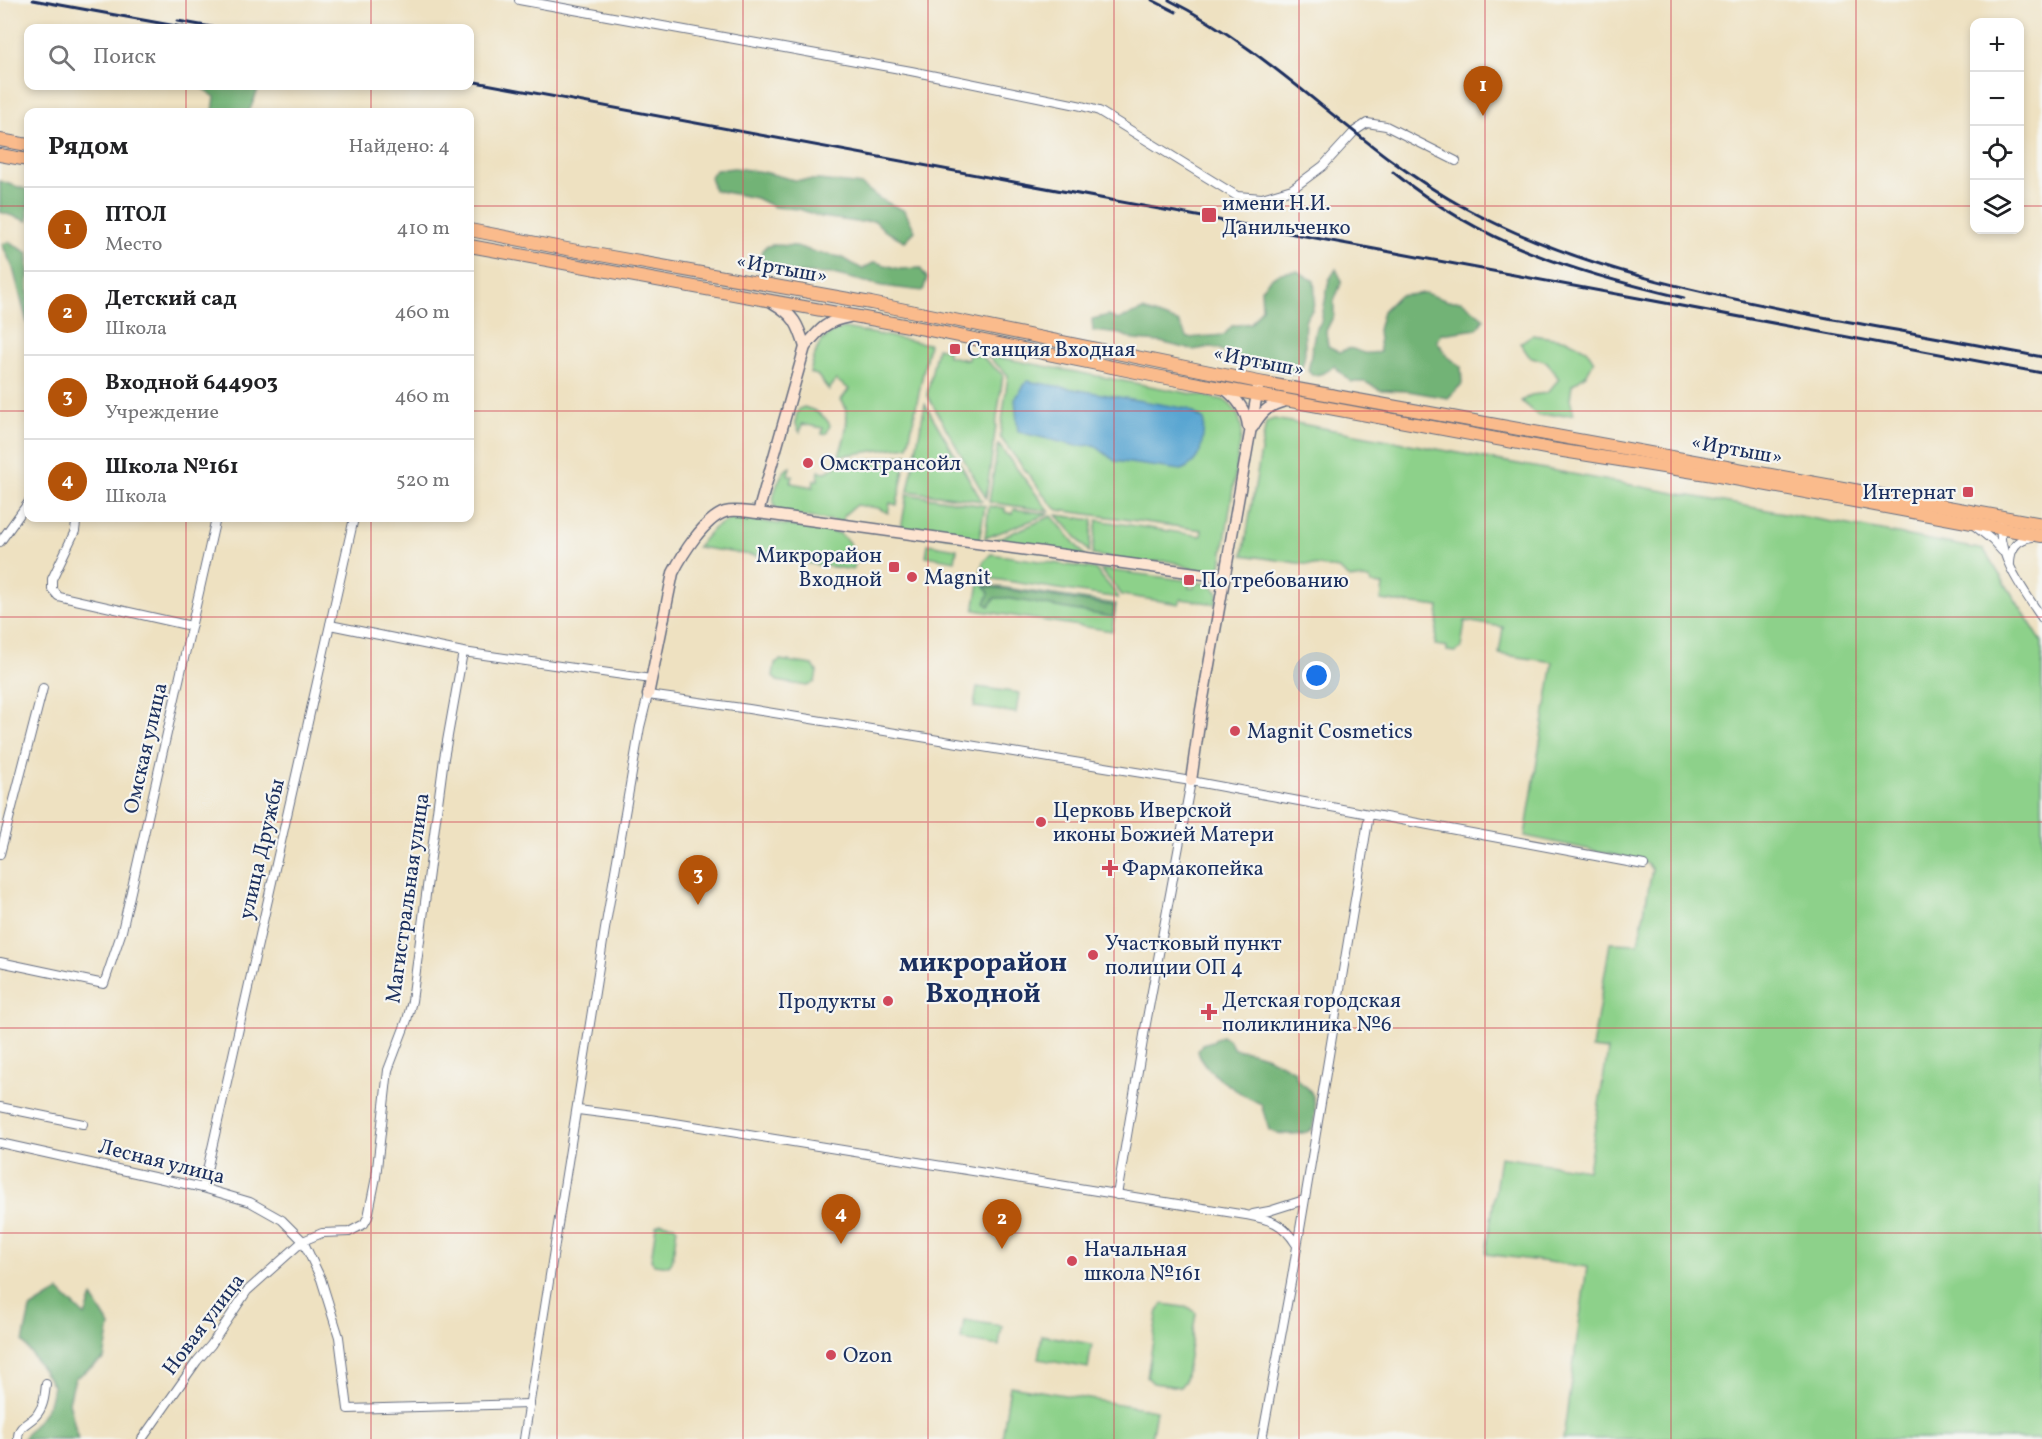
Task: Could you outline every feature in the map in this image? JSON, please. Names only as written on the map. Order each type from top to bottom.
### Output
[{"type":"main road","points":[[0,140],[24,144]]},
{"type":"main road","points":[[0,155],[24,159]]},
{"type":"main road","name":"«Иртыш»","points":[[474,231],[892,308],[1258,388],[2002,523],[2042,536]]},
{"type":"main road","name":"«Иртыш»","points":[[474,247],[853,316],[1223,388],[1258,388],[1291,400],[1551,449],[1713,475],[1969,523],[2042,524]]},
{"type":"street","points":[[519,0],[911,70],[1082,106],[1099,111],[1237,196],[1262,198],[1292,189],[1323,166],[1355,131],[1367,123],[1386,126],[1456,161]]},
{"type":"street","points":[[770,302],[786,310],[799,325],[805,347]]},
{"type":"street","points":[[758,513],[805,347],[821,328],[832,320],[853,316]]},
{"type":"street","points":[[1223,388],[1242,405],[1249,436]]},
{"type":"street","points":[[1117,1194],[1258,388]]},
{"type":"street","points":[[1249,436],[1265,409],[1276,403],[1291,400]]},
{"type":"street","points":[[0,542],[24,509]]},
{"type":"street","points":[[524,1439],[607,918],[640,727],[673,573],[700,532],[723,512],[758,513],[1225,577]]},
{"type":"street","points":[[76,522],[75,531],[52,579],[52,589],[58,596],[191,626]]},
{"type":"street","name":"Омская улица","points":[[0,962],[104,984],[122,931],[215,522]]},
{"type":"street","name":"улица Дружбы","points":[[203,1188],[353,522]]},
{"type":"street","points":[[1969,523],[1993,541],[2008,560]]},
{"type":"street","points":[[2002,523],[1999,537],[2008,560],[2021,588],[2042,618]]},
{"type":"street","points":[[2008,560],[2019,540],[2042,536]]},
{"type":"street","points":[[330,625],[463,652],[651,679]]},
{"type":"street","name":"Магистральная улица","points":[[303,1240],[322,1233],[349,1232],[364,1224],[368,1217],[376,1177],[388,1070],[412,1001],[444,758],[463,652]]},
{"type":"street","points":[[0,854],[43,688]]},
{"type":"street","points":[[648,695],[771,712],[1191,781],[1644,865]]},
{"type":"street","points":[[1262,1439],[1370,815]]},
{"type":"street","points":[[0,1107],[83,1124]]},
{"type":"street","points":[[578,1110],[661,1121],[1246,1215],[1269,1220],[1282,1226],[1296,1244]]},
{"type":"street","name":"Лесная улица","points":[[0,1143],[203,1188],[250,1202],[282,1220],[303,1240]]},
{"type":"street","points":[[1246,1215],[1269,1212],[1304,1200]]},
{"type":"street","points":[[303,1240],[321,1279],[339,1337],[348,1409],[530,1404]]},
{"type":"street","name":"Новая улица","points":[[142,1439],[197,1361],[211,1346],[247,1291],[303,1240]]},
{"type":"street","points":[[18,1439],[17,1434],[24,1424],[38,1415],[44,1401],[46,1384]]},
{"type":"street","points":[[525,1429],[530,1439]]},
{"type":"green space","points":[[205,90],[258,90],[251,108],[214,108],[215,97]]},
{"type":"green space","points":[[734,168],[764,172],[794,180],[819,180],[862,185],[880,199],[905,211],[915,231],[905,241],[885,231],[875,221],[857,222],[821,217],[799,209],[774,207],[756,198],[714,190],[710,177],[716,170]]},
{"type":"green space","points":[[0,181],[24,189],[24,220],[0,212]]},
{"type":"green space","points":[[9,242],[24,251],[24,311],[13,268],[2,244]]},
{"type":"green space","points":[[796,246],[841,257],[862,269],[875,262],[899,269],[920,268],[927,278],[923,291],[882,286],[833,274],[793,273],[762,261],[762,251],[765,247]]},
{"type":"green space","points":[[1336,269],[1342,281],[1334,301],[1334,315],[1326,331],[1328,346],[1340,352],[1351,348],[1366,353],[1380,352],[1378,330],[1383,311],[1398,296],[1425,293],[1448,301],[1462,301],[1484,319],[1477,329],[1441,334],[1437,341],[1446,355],[1461,367],[1462,384],[1448,398],[1408,391],[1380,390],[1365,382],[1351,382],[1334,366],[1319,374],[1312,375],[1308,371],[1315,331],[1321,322],[1329,280]]},
{"type":"green space","points":[[1297,271],[1314,281],[1315,296],[1312,310],[1306,318],[1303,364],[1300,371],[1294,374],[1233,359],[1219,349],[1211,347],[1193,350],[1160,342],[1134,340],[1121,334],[1093,331],[1092,319],[1109,315],[1117,320],[1143,310],[1178,322],[1188,338],[1224,335],[1232,326],[1251,323],[1262,308],[1261,289],[1269,280],[1280,273]]},
{"type":"green space","points":[[844,328],[929,344],[908,446],[839,456],[847,419],[845,405],[841,400],[849,389],[836,380],[829,390],[817,375],[810,373],[816,350],[820,344],[829,335]]},
{"type":"green space","points":[[1532,335],[1568,340],[1586,349],[1594,361],[1587,374],[1572,385],[1570,399],[1574,414],[1538,416],[1521,401],[1531,395],[1547,393],[1559,379],[1547,362],[1529,356],[1520,343]]},
{"type":"green space","points":[[937,348],[948,350],[948,356],[968,360],[969,354],[981,356],[1003,375],[986,498],[927,395]]},
{"type":"green space","points":[[986,355],[1224,400],[1232,406],[1239,417],[1242,431],[1221,566],[1214,570],[1200,571],[1167,561],[1138,563],[1092,555],[1097,520],[1201,536],[1202,530],[1058,510],[1050,503],[1000,437],[1008,375]]},
{"type":"green space","points":[[925,404],[982,501],[908,491]]},
{"type":"green space","points":[[804,407],[825,419],[830,425],[827,433],[822,434],[823,428],[802,424],[800,432],[796,418],[799,409]]},
{"type":"green space","points":[[1274,419],[1984,550],[2042,642],[2042,1439],[1563,1439],[1587,1267],[1486,1254],[1500,1157],[1588,1170],[1608,1050],[1592,1048],[1610,943],[1638,944],[1652,870],[1648,864],[1634,859],[1525,836],[1553,662],[1499,654],[1503,627],[1465,621],[1461,648],[1456,652],[1447,651],[1447,647],[1435,645],[1439,607],[1381,600],[1383,585],[1372,584],[1369,579],[1350,578],[1339,569],[1243,555],[1266,422]]},
{"type":"green space","points":[[998,444],[1049,511],[989,502]]},
{"type":"green space","points":[[907,454],[897,505],[890,503],[888,513],[878,508],[856,505],[844,515],[841,522],[780,513],[774,506],[773,501],[778,484],[783,473],[790,467],[788,475],[793,476],[791,483],[813,487],[814,480],[818,480],[819,471],[826,472],[838,465]]},
{"type":"green space","points":[[907,494],[985,506],[979,541],[901,529]]},
{"type":"green space","points":[[989,506],[1005,508],[1005,512],[1013,514],[1014,509],[1049,514],[985,538]]},
{"type":"green space","points":[[1057,515],[1093,520],[1089,552]]},
{"type":"green space","points":[[1052,516],[1086,557],[988,543]]},
{"type":"green space","points":[[733,517],[839,533],[855,555],[853,570],[697,547],[714,528]]},
{"type":"green space","points":[[928,544],[957,549],[955,561],[926,556]]},
{"type":"green space","points":[[991,554],[1095,569],[1118,598],[980,577],[983,562]]},
{"type":"green space","points":[[1100,569],[1184,580],[1189,582],[1189,588],[1194,588],[1195,583],[1209,583],[1218,593],[1216,604],[1181,599],[1179,604],[1122,595]]},
{"type":"green space","points":[[979,584],[1116,604],[1112,631],[974,610]]},
{"type":"green space","points":[[985,586],[1114,606],[1113,617],[1006,598],[995,598],[989,606],[985,603],[989,593]]},
{"type":"green space","points":[[780,660],[813,665],[817,672],[815,682],[807,686],[777,681],[773,676],[775,663]]},
{"type":"green space","points":[[977,687],[1019,693],[1016,713],[974,707]]},
{"type":"green space","points":[[1222,1036],[1228,1039],[1234,1049],[1268,1057],[1295,1071],[1298,1080],[1309,1089],[1313,1097],[1315,1117],[1311,1130],[1305,1133],[1289,1134],[1269,1130],[1261,1104],[1234,1089],[1207,1067],[1198,1051],[1202,1044]]},
{"type":"green space","points":[[661,1223],[674,1225],[677,1228],[672,1262],[669,1266],[654,1264],[651,1260],[656,1226]]},
{"type":"green space","points":[[59,1291],[85,1316],[92,1297],[110,1326],[104,1359],[75,1378],[69,1402],[78,1439],[23,1439],[46,1409],[53,1385],[23,1342],[30,1309]]},
{"type":"green space","points":[[1163,1304],[1190,1308],[1196,1313],[1185,1381],[1180,1387],[1153,1383],[1147,1377],[1158,1310]]},
{"type":"green space","points":[[964,1320],[1002,1326],[999,1346],[961,1340]]},
{"type":"green space","points":[[1042,1335],[1092,1344],[1088,1368],[1038,1359]]},
{"type":"green space","points":[[1010,1386],[1156,1410],[1151,1439],[1002,1439]]},
{"type":"water","points":[[1027,381],[1188,409],[1204,420],[1198,456],[1194,462],[1181,470],[1115,461],[1094,445],[1077,446],[1018,432],[1015,399]]},
{"type":"railway","points":[[33,0],[165,24]]},
{"type":"railway","points":[[1152,0],[1176,12]]},
{"type":"railway","points":[[1169,0],[1209,22],[1246,47],[1389,159],[1426,185],[1465,208],[1553,248],[1598,264],[1739,300],[2042,357]]},
{"type":"railway","points":[[178,21],[195,24]]},
{"type":"railway","points":[[474,82],[2042,373]]},
{"type":"railway","points":[[1393,172],[1461,219],[1531,253],[1605,278],[1684,298]]},
{"type":"place","name":"ПТОЛ","points":[[1483,116]]},
{"type":"place","name":"имени Н.И. Данильченко","points":[[1209,215]]},
{"type":"place","name":"Станция Входная","points":[[955,349]]},
{"type":"place","name":"Омсктрансойл","points":[[808,463]]},
{"type":"place","name":"Интернат","points":[[1968,492]]},
{"type":"place","name":"Микрорайон Входной","points":[[894,567]]},
{"type":"place","name":"Magnit","points":[[912,577]]},
{"type":"place","name":"По требованию","points":[[1189,580]]},
{"type":"place","name":"Magnit Cosmetics","points":[[1235,731]]},
{"type":"place","name":"Церковь Иверской иконы Божией Матери","points":[[1041,822]]},
{"type":"place","name":"Фармакопейка","points":[[1110,868]]},
{"type":"place","name":"Входной 644903","points":[[698,905]]},
{"type":"place","name":"Участковый пункт полиции ОП 4","points":[[1093,955]]},
{"type":"place","name":"Продукты","points":[[888,1001]]},
{"type":"place","name":"Детская городская поликлиника №6","points":[[1209,1012]]},
{"type":"place","name":"Школа №161","points":[[841,1244]]},
{"type":"place","name":"Детский сад","points":[[1002,1249]]},
{"type":"place","name":"Начальная школа №161","points":[[1072,1261]]},
{"type":"place","name":"Ozon","points":[[831,1355]]},
{"type":"district","name":"микрорайон Входной","points":[[983,978]]}]
